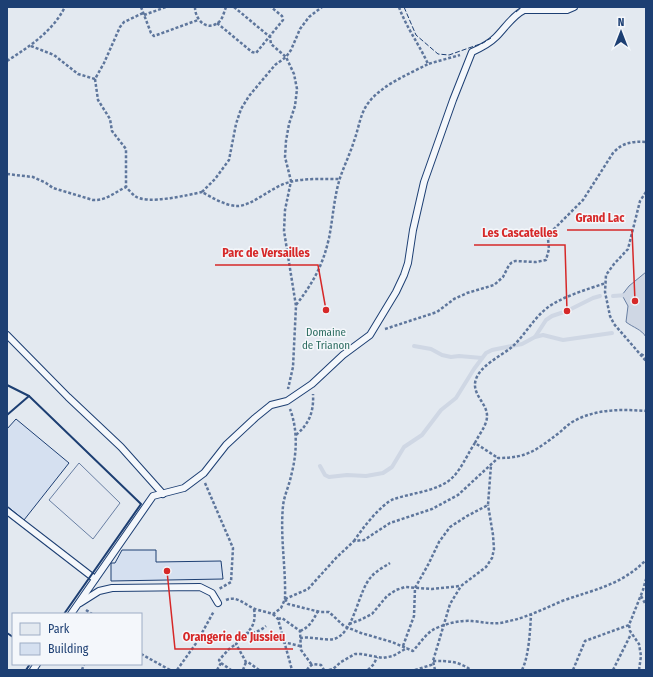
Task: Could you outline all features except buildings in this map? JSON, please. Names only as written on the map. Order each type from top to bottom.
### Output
[{"type":"lane","points":[[72,613],[153,496],[184,488],[200,476],[226,445],[254,418],[271,406],[287,401],[312,384],[343,355],[370,335],[396,292],[404,275],[408,263],[413,230],[424,182],[472,52],[495,38],[519,13],[524,10],[567,10],[574,7]]},
{"type":"lane","points":[[7,335],[68,397],[121,447],[163,494]]},
{"type":"lane","points":[[7,511],[95,579]]},
{"type":"lane","points":[[77,606],[99,591],[112,588],[200,587],[212,593],[218,603]]},
{"type":"path","points":[[7,61],[31,46],[54,26],[65,7]]},
{"type":"path","points":[[141,7],[151,33],[156,36],[198,20]]},
{"type":"path","points":[[166,7],[124,22],[120,27],[95,79],[98,100],[110,119],[112,131],[126,148],[126,187],[135,197],[149,200],[179,197],[202,192],[215,179],[228,160],[236,124],[241,109],[249,96],[275,65],[286,57],[291,50],[300,29],[309,17],[322,7]]},
{"type":"path","points":[[195,7],[195,13],[198,20],[207,25],[217,23],[222,18],[226,7]]},
{"type":"path","points":[[234,7],[270,37],[271,44],[286,57],[294,74],[297,89],[295,106],[289,124],[286,141],[285,157],[291,181],[285,210],[284,231],[296,306],[293,368],[287,401],[295,421],[296,453],[283,504],[282,533],[285,599],[281,608],[273,614]]},
{"type":"path","points":[[217,23],[254,53],[258,52],[283,20],[282,16],[271,7]]},
{"type":"path","points":[[399,7],[407,27],[421,49],[428,64]]},
{"type":"path","points":[[31,46],[54,55],[78,74],[95,79]]},
{"type":"path","points":[[296,306],[312,284],[324,256],[340,178],[355,140],[362,116],[369,102],[379,93],[396,82],[428,64],[472,52]]},
{"type":"path","points":[[370,335],[437,312],[460,296],[494,285],[504,278],[508,267],[515,261],[536,262],[546,260],[549,249],[548,238],[554,229],[583,200],[613,153],[626,143],[646,142]]},
{"type":"path","points":[[7,174],[33,177],[46,182],[53,188],[93,200],[109,197],[116,191],[126,187]]},
{"type":"path","points":[[202,192],[218,201],[236,206],[249,203],[274,187],[291,181],[340,178]]},
{"type":"path","points":[[646,192],[640,201],[628,249],[606,275],[605,292],[610,316],[614,324],[646,361]]},
{"type":"path","points":[[285,599],[308,589],[336,558],[354,541],[362,529],[392,500],[428,490],[453,477],[486,422],[487,410],[477,395],[477,377],[494,359],[516,343],[547,308],[573,295],[606,283]]},
{"type":"path","points":[[638,353],[646,357]]},
{"type":"path","points":[[295,436],[310,418],[313,408],[312,384]]},
{"type":"path","points":[[474,443],[498,458],[516,458],[535,451],[573,421],[598,412],[623,409],[646,411]]},
{"type":"path","points":[[354,541],[364,540],[390,523],[432,509],[458,495],[498,458]]},
{"type":"path","points":[[435,670],[433,662],[450,604],[461,586],[486,567],[492,558],[494,549],[493,535],[488,505],[491,465]]},
{"type":"path","points":[[200,476],[213,501],[233,548],[232,582],[212,593]]},
{"type":"path","points":[[403,646],[414,616],[415,588],[439,542],[450,527],[488,505]]},
{"type":"path","points":[[285,599],[288,604],[329,612],[336,620],[361,633],[403,646],[413,651],[432,631],[444,626],[467,620],[492,624],[504,623],[531,615],[563,601],[614,583],[635,571],[646,560]]},
{"type":"path","points":[[300,638],[307,636],[333,639],[342,634],[348,626],[371,576],[390,563]]},
{"type":"path","points":[[639,670],[641,656],[639,644],[631,634],[629,625],[641,596],[646,579]]},
{"type":"path","points":[[348,626],[372,614],[387,596],[396,590],[405,587],[438,589],[461,586]]},
{"type":"path","points":[[641,596],[646,605]]},
{"type":"path","points":[[177,670],[197,642],[218,603],[228,599],[237,600],[254,609],[273,614],[278,619],[292,670]]},
{"type":"path","points":[[216,670],[221,663],[219,660],[223,654],[247,633],[254,622],[254,609]]},
{"type":"path","points":[[300,631],[307,629],[318,611]]},
{"type":"path","points":[[522,670],[526,658],[531,615]]},
{"type":"path","points":[[278,619],[282,618],[300,631]]},
{"type":"path","points":[[573,670],[585,641],[629,625]]},
{"type":"path","points":[[247,633],[253,633],[266,626]]},
{"type":"path","points":[[300,631],[301,650],[312,665]]},
{"type":"path","points":[[613,670],[631,634]]},
{"type":"path","points":[[284,642],[300,646]]},
{"type":"path","points":[[236,644],[246,662],[259,670]]},
{"type":"path","points":[[329,670],[333,670],[341,662],[355,654],[383,658],[393,656],[407,648]]},
{"type":"path","points":[[142,655],[170,670]]},
{"type":"path","points":[[368,670],[374,664],[376,657]]},
{"type":"path","points":[[415,670],[433,662],[447,661],[462,663],[471,670]]},
{"type":"path","points":[[243,670],[246,662]]},
{"type":"path","points":[[221,663],[231,670]]},
{"type":"path","points":[[307,670],[313,664],[321,665],[325,670]]},
{"type":"green space","name":"Domaine de Trianon","points":[[7,7],[646,7],[646,670],[7,670]]},
{"type":"shaded area","points":[[646,272],[646,337],[640,330],[626,322],[628,306],[622,295],[629,286]]},
{"type":"shaded area","points":[[79,463],[120,503],[93,539],[49,500]]},
{"type":"waterway","points":[[613,296],[627,295]]},
{"type":"waterway","points":[[535,337],[546,320],[552,316],[600,296]]},
{"type":"waterway","points":[[320,466],[325,475],[329,477],[347,475],[366,476],[383,473],[392,467],[404,447],[422,435],[441,410],[456,398],[474,369],[486,353],[492,350],[522,344],[535,337],[543,335],[563,340],[612,333]]},
{"type":"waterway","points":[[414,346],[431,349],[442,355],[451,357],[459,356],[482,358]]},
{"type":"fence","points":[[404,7],[416,35],[438,54],[449,55],[483,43],[491,38]]},
{"type":"fence","points":[[516,12],[522,7]]},
{"type":"wall","points":[[7,385],[29,396],[141,504],[65,613]]},
{"type":"wall","points":[[7,415],[29,396]]},
{"type":"wall","points":[[7,633],[12,636]]},
{"type":"wall","points":[[26,670],[29,665]]},
{"type":"place","name":"Grand Lac","points":[[635,301]]},
{"type":"place","name":"Parc de Versailles","points":[[326,310]]},
{"type":"place","name":"Les Cascatelles","points":[[567,311]]},
{"type":"place","name":"Orangerie de Jussieu","points":[[167,571]]}]
